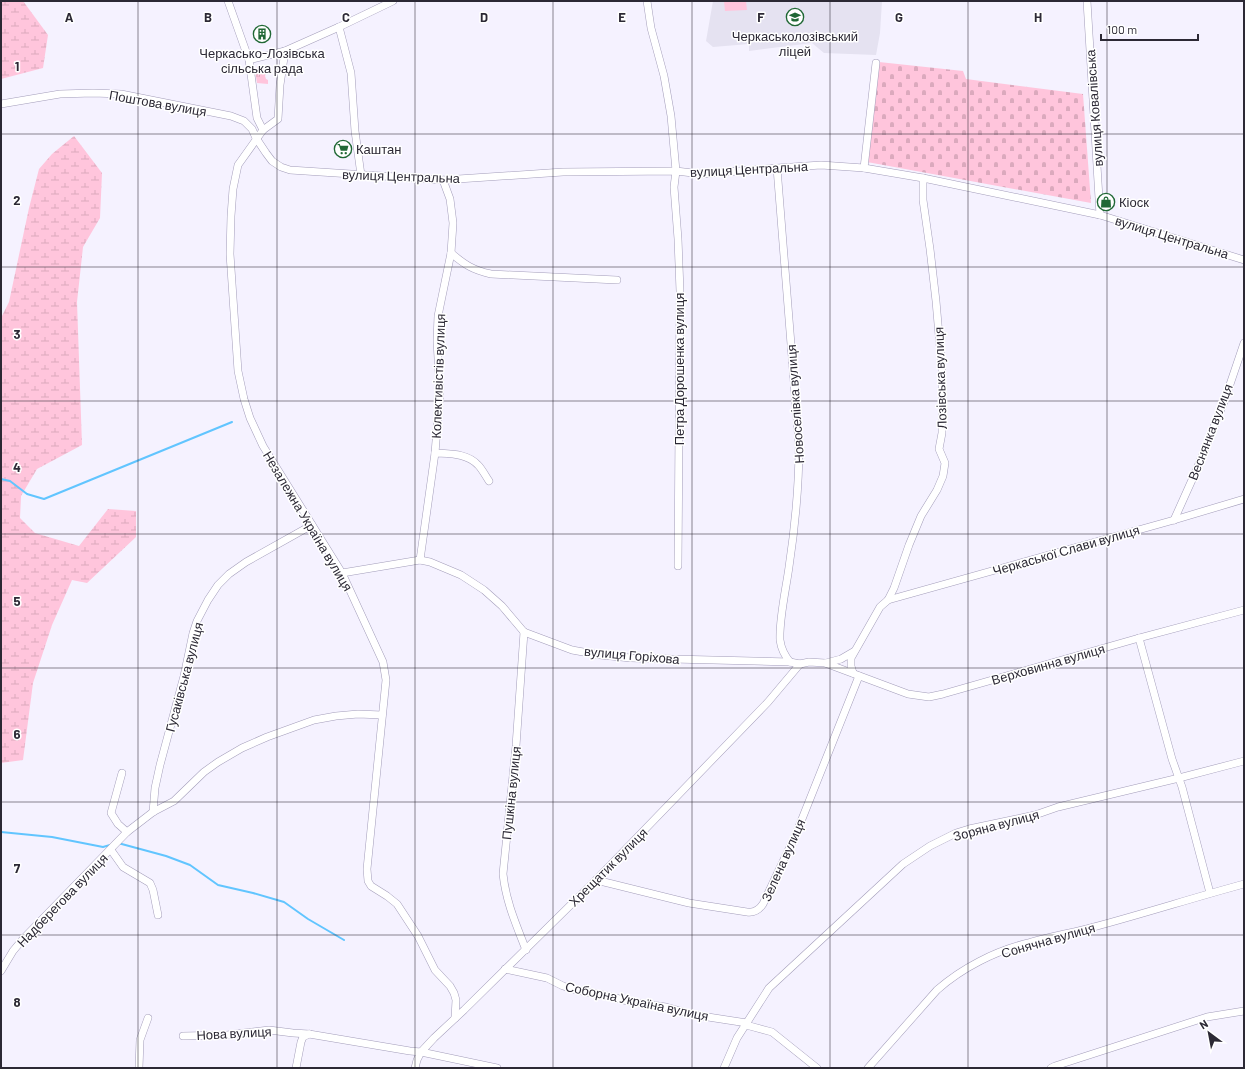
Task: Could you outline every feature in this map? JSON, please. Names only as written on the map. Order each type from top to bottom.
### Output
[{"type":"street","points":[[228,1],[249,60],[257,118],[263,130]]},
{"type":"street","points":[[249,60],[285,51],[393,1]]},
{"type":"street","name":"Петра Дорошенка вулиця","points":[[647,1],[651,28],[664,76],[672,116],[676,171],[674,187],[680,291],[678,566]]},
{"type":"street","name":"вулиця Ковалівська","points":[[1087,1],[1100,215]]},
{"type":"street","points":[[339,27],[351,73],[355,131],[361,175]]},
{"type":"street","name":"Незалежна Україна вулиця","points":[[285,51],[280,85],[278,119],[263,130],[256,138],[238,165],[233,189],[230,254],[238,371],[250,418],[263,446],[342,574],[383,662],[386,680],[367,869],[368,881],[371,886],[387,896],[400,908],[418,936],[435,970],[450,986],[456,1000],[455,1018]]},
{"type":"street","points":[[864,168],[876,63]]},
{"type":"street","name":"Поштова вулиця","points":[[1,104],[60,94],[121,94],[239,118],[252,129],[256,138]]},
{"type":"street","name":"вулиця Центральна","points":[[256,138],[272,161],[286,169],[296,171],[443,180],[563,172],[676,171],[701,174],[820,166],[864,168],[923,178],[1100,215],[1244,260]]},
{"type":"street","name":"Новоселівка вулиця","points":[[777,168],[799,445],[799,469],[793,540],[780,641],[790,662]]},
{"type":"street","name":"Лозівська вулиця","points":[[856,675],[850,662],[880,607],[888,600],[894,588],[921,516],[937,490],[943,476],[946,462],[939,449],[943,423],[942,370],[936,301],[923,200],[923,178]]},
{"type":"street","name":"Колективістів вулиця","points":[[420,560],[435,453],[440,392],[437,342],[438,316],[451,253],[452,217],[450,199],[443,180]]},
{"type":"street","points":[[451,253],[471,268],[491,274],[617,280]]},
{"type":"street","name":"Веснянка вулиця","points":[[1174,520],[1224,402],[1244,343]]},
{"type":"street","name":"Колективістів вулиця","points":[[435,453],[464,456],[473,460],[489,481]]},
{"type":"street","name":"Черкаської Слави вулиця","points":[[888,600],[1244,499]]},
{"type":"street","name":"Гусаківська вулиця","points":[[153,812],[155,788],[160,765],[184,676],[193,633],[197,621],[208,600],[218,585],[229,574],[246,562],[312,526]]},
{"type":"street","name":"вулиця Горіхова","points":[[342,574],[420,560],[430,562],[461,575],[484,590],[502,606],[524,632],[572,650],[600,655],[639,658],[790,662],[800,664],[808,662],[825,663],[856,675]]},
{"type":"street","name":"Верховинна вулиця","points":[[856,675],[908,694],[929,697],[1244,610]]},
{"type":"street","name":"Пушкіна вулиця","points":[[524,632],[516,746],[503,874],[508,902],[526,950]]},
{"type":"street","points":[[1139,638],[1210,893]]},
{"type":"street","points":[[825,663],[841,659],[855,651]]},
{"type":"street","name":"Хрещатик вулиця","points":[[415,1068],[421,1052],[434,1038],[526,950],[596,880],[768,702],[800,664]]},
{"type":"street","name":"Зелена вулиця","points":[[596,880],[690,903],[750,913],[758,910],[763,904],[796,834],[856,675]]},
{"type":"street","name":"Надберегова вулиця","points":[[1,971],[13,951],[23,939],[127,832],[153,812],[174,800],[204,772],[218,762],[242,748],[267,737],[314,720],[358,714],[382,715]]},
{"type":"street","name":"Зоряна вулиця","points":[[724,1068],[737,1038],[769,988],[903,864],[930,846],[956,833],[969,829],[1034,815],[1058,807],[1244,761]]},
{"type":"street","points":[[122,773],[111,814],[118,824],[127,832]]},
{"type":"street","name":"Надберегова вулиця","points":[[111,850],[123,867],[150,883],[153,890],[158,915]]},
{"type":"street","name":"Сонячна вулиця","points":[[868,1068],[937,990],[947,981],[987,958],[1026,943],[1088,928],[1244,884]]},
{"type":"street","name":"Соборна Україна вулиця","points":[[505,969],[547,978],[563,986],[576,990],[746,1024],[772,1032],[817,1068]]},
{"type":"street","points":[[1051,1068],[1207,1017],[1244,1011]]},
{"type":"street","points":[[139,1068],[140,1040],[148,1018]]},
{"type":"street","name":"Нова вулиця","points":[[184,1036],[227,1035],[269,1030],[309,1034],[421,1052],[497,1068]]},
{"type":"street","points":[[296,1068],[301,1042],[303,1037],[309,1034]]},
{"type":"shaded area","name":"Черкаськолозівський ліцей","points":[[713,1],[882,1],[880,33],[876,55],[824,53],[812,43],[749,51],[749,44],[713,47],[706,41]]},
{"type":"green space","points":[[1,1],[23,1],[48,35],[43,68],[1,79]]},
{"type":"green space","points":[[724,1],[746,1],[747,10],[725,11]]},
{"type":"green space","points":[[879,62],[963,71],[966,79],[1083,94],[1091,203],[867,162]]},
{"type":"green space","points":[[269,65],[265,76],[268,80],[268,84],[257,83],[255,71],[258,66]]},
{"type":"green space","points":[[74,136],[102,173],[100,218],[83,247],[77,302],[82,445],[37,469],[21,496],[20,518],[35,533],[79,546],[108,509],[136,511],[136,537],[87,583],[72,580],[52,625],[33,683],[23,760],[1,763],[1,318],[9,302],[39,169],[52,154]]},
{"type":"waterway","points":[[1,479],[10,481],[27,494],[44,499],[232,422]]},
{"type":"waterway","points":[[1,832],[52,837],[103,847],[110,845]]},
{"type":"waterway","points":[[118,843],[166,856],[190,865],[218,885],[284,902],[308,919],[344,940]]},
{"type":"place","name":"Черкаськолозівський ліцей","points":[[795,17]]},
{"type":"place","name":"Черкасько-Лозівська сільська рада","points":[[262,34]]},
{"type":"place","name":"Каштан","points":[[343,149]]},
{"type":"place","name":"Кіоск","points":[[1106,202]]}]
